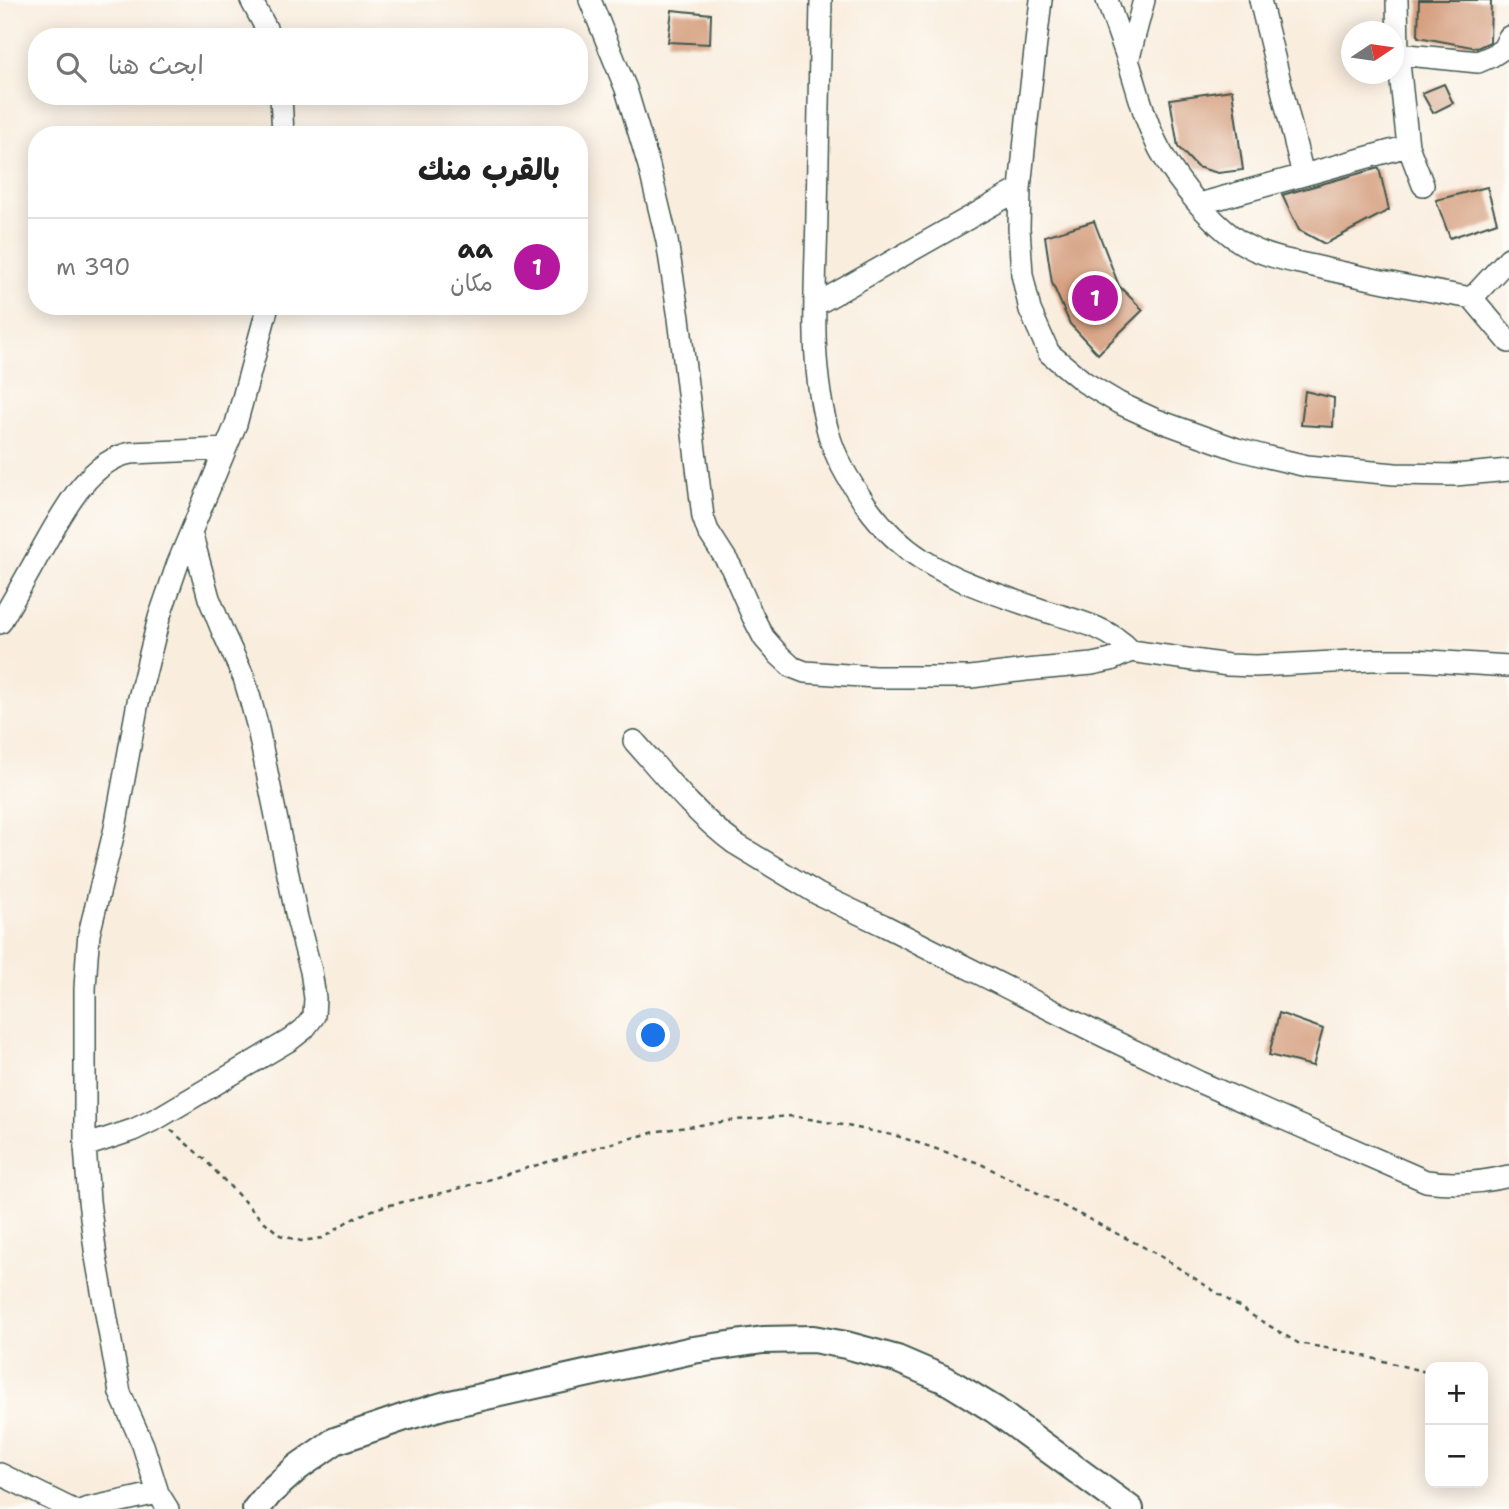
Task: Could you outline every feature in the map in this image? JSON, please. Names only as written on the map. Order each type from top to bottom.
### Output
[{"type":"main road","points":[[256,1509],[270,1492],[298,1467],[335,1441],[405,1417],[446,1405],[693,1350],[763,1340],[813,1339],[897,1359],[946,1380],[995,1410],[1130,1509]]},
{"type":"street","points":[[251,0],[266,28]]},
{"type":"street","points":[[590,0],[626,89],[649,166],[667,241],[703,517],[764,638],[792,667],[805,672],[875,677],[971,677],[1092,664],[1111,660],[1131,651],[1256,666],[1371,660],[1509,666]]},
{"type":"street","points":[[821,0],[815,347],[823,408],[837,456],[874,516],[923,561],[990,592],[1099,629],[1118,638],[1131,651]]},
{"type":"street","points":[[1041,0],[1020,189],[1019,228],[1022,274],[1030,310],[1049,353],[1084,382],[1119,403],[1154,419],[1237,449],[1307,466],[1383,474],[1478,474],[1509,470]]},
{"type":"street","points":[[1107,0],[1141,107],[1160,150],[1199,204],[1228,233],[1249,247],[1284,259],[1410,288],[1472,298],[1509,342]]},
{"type":"street","points":[[1128,61],[1144,0]]},
{"type":"street","points":[[1260,0],[1303,175]]},
{"type":"street","points":[[1397,0],[1397,21]]},
{"type":"street","points":[[1404,55],[1478,62],[1503,49],[1509,37]]},
{"type":"street","points":[[1401,84],[1408,146],[1423,185]]},
{"type":"street","points":[[281,105],[283,126]]},
{"type":"street","points":[[1199,204],[1408,146]]},
{"type":"street","points":[[815,305],[1020,189]]},
{"type":"street","points":[[1472,298],[1509,258]]},
{"type":"street","points":[[85,1509],[163,1501],[144,1445],[120,1389],[96,1257],[85,1146],[85,989],[89,934],[115,828],[138,702],[159,618],[178,563],[236,424],[266,315]]},
{"type":"street","points":[[0,623],[69,504],[83,485],[109,461],[131,453],[225,449]]},
{"type":"street","points":[[85,1146],[133,1130],[158,1118],[290,1040],[314,1016],[311,971],[297,918],[257,724],[244,678],[209,597],[191,532]]},
{"type":"street","points":[[634,741],[700,814],[734,843],[818,894],[1030,1000],[1199,1082],[1426,1181],[1446,1184],[1486,1182],[1509,1176]]},
{"type":"street","points":[[0,1474],[71,1509]]},
{"type":"path","points":[[158,1118],[205,1160],[259,1217],[280,1235],[301,1241],[323,1238],[348,1221],[377,1208],[450,1191],[659,1131],[735,1120],[792,1116],[897,1136],[979,1163],[1157,1254],[1298,1343],[1348,1352],[1425,1372]]},
{"type":"building","points":[[1419,0],[1491,0],[1490,42],[1477,48],[1418,37]]},
{"type":"building","points":[[672,10],[711,14],[710,44],[668,42]]},
{"type":"building","points":[[1444,84],[1453,103],[1433,113],[1422,93]]},
{"type":"building","points":[[1232,90],[1243,170],[1218,173],[1197,167],[1178,147],[1170,99]]},
{"type":"building","points":[[1379,168],[1389,210],[1325,244],[1299,230],[1282,195]]},
{"type":"building","points":[[1487,187],[1497,222],[1450,238],[1436,200]]},
{"type":"building","points":[[1094,221],[1119,286],[1143,310],[1098,354],[1070,324],[1052,283],[1045,236]]},
{"type":"building","points":[[1305,391],[1334,398],[1333,427],[1301,425]]},
{"type":"building","points":[[1279,1013],[1323,1029],[1313,1066],[1269,1055]]},
{"type":"place","name":"aa","points":[[1095,298]]}]
